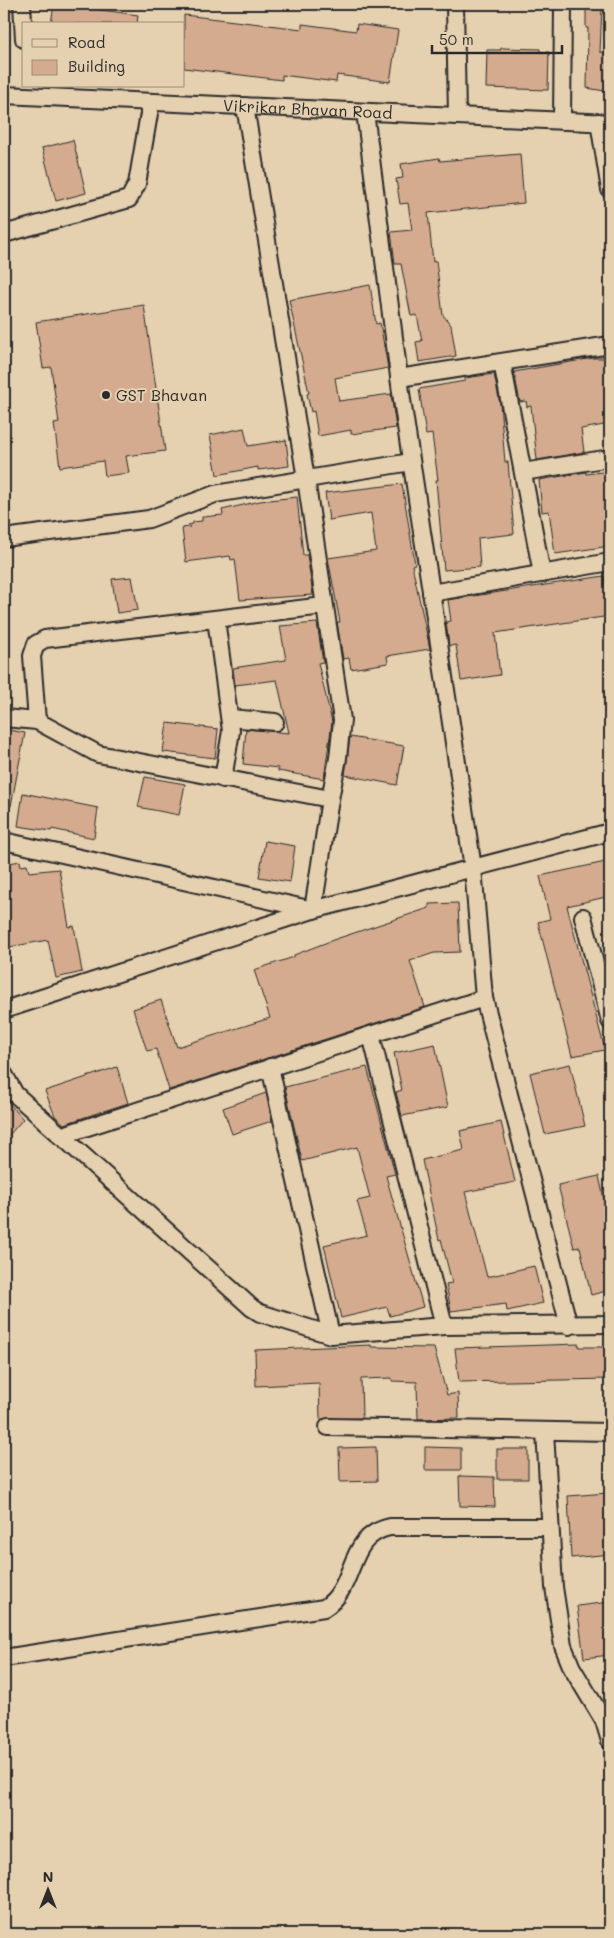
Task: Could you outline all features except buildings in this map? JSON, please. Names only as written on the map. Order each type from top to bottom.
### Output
[{"type":"street","points":[[22,4],[23,22]]},
{"type":"street","points":[[455,4],[457,116]]},
{"type":"street","points":[[562,4],[562,121]]},
{"type":"street","name":"Vikrikar Bhavan Road","points":[[4,95],[26,91],[151,102],[605,122]]},
{"type":"street","points":[[4,234],[129,199],[137,184],[151,102]]},
{"type":"street","points":[[245,106],[306,479],[342,720],[338,758],[313,910]]},
{"type":"street","points":[[365,112],[399,378],[473,868],[484,998],[569,1326]]},
{"type":"street","points":[[605,122],[610,190]]},
{"type":"street","points":[[399,378],[610,345]]},
{"type":"street","points":[[502,362],[542,574]]},
{"type":"street","points":[[523,472],[610,458]]},
{"type":"street","points":[[4,536],[149,519],[215,494],[411,462]]},
{"type":"street","points":[[431,593],[610,562]]},
{"type":"street","points":[[37,721],[32,656],[36,644],[44,639],[324,606]]},
{"type":"street","points":[[216,619],[230,718],[230,743],[223,779]]},
{"type":"street","points":[[4,718],[37,721],[98,754],[330,799]]},
{"type":"street","points":[[230,718],[275,722]]},
{"type":"street","points":[[4,1010],[313,910],[610,832]]},
{"type":"street","points":[[4,840],[313,910]]},
{"type":"street","points":[[583,917],[610,1021]]},
{"type":"street","points":[[60,1136],[484,998]]},
{"type":"street","points":[[371,1034],[444,1326]]},
{"type":"street","points":[[270,1068],[331,1336]]},
{"type":"street","points":[[4,1074],[15,1094],[60,1136],[252,1308],[270,1316],[331,1336],[444,1326],[569,1326],[610,1324]]},
{"type":"street","points":[[328,1427],[610,1432]]},
{"type":"street","points":[[545,1431],[557,1614],[563,1646],[572,1668],[604,1721],[610,1741]]},
{"type":"street","points":[[4,1658],[324,1608],[336,1600],[364,1540],[379,1529],[390,1527],[550,1527]]},
{"type":"place","name":"GST Bhavan","points":[[106,395]]}]
